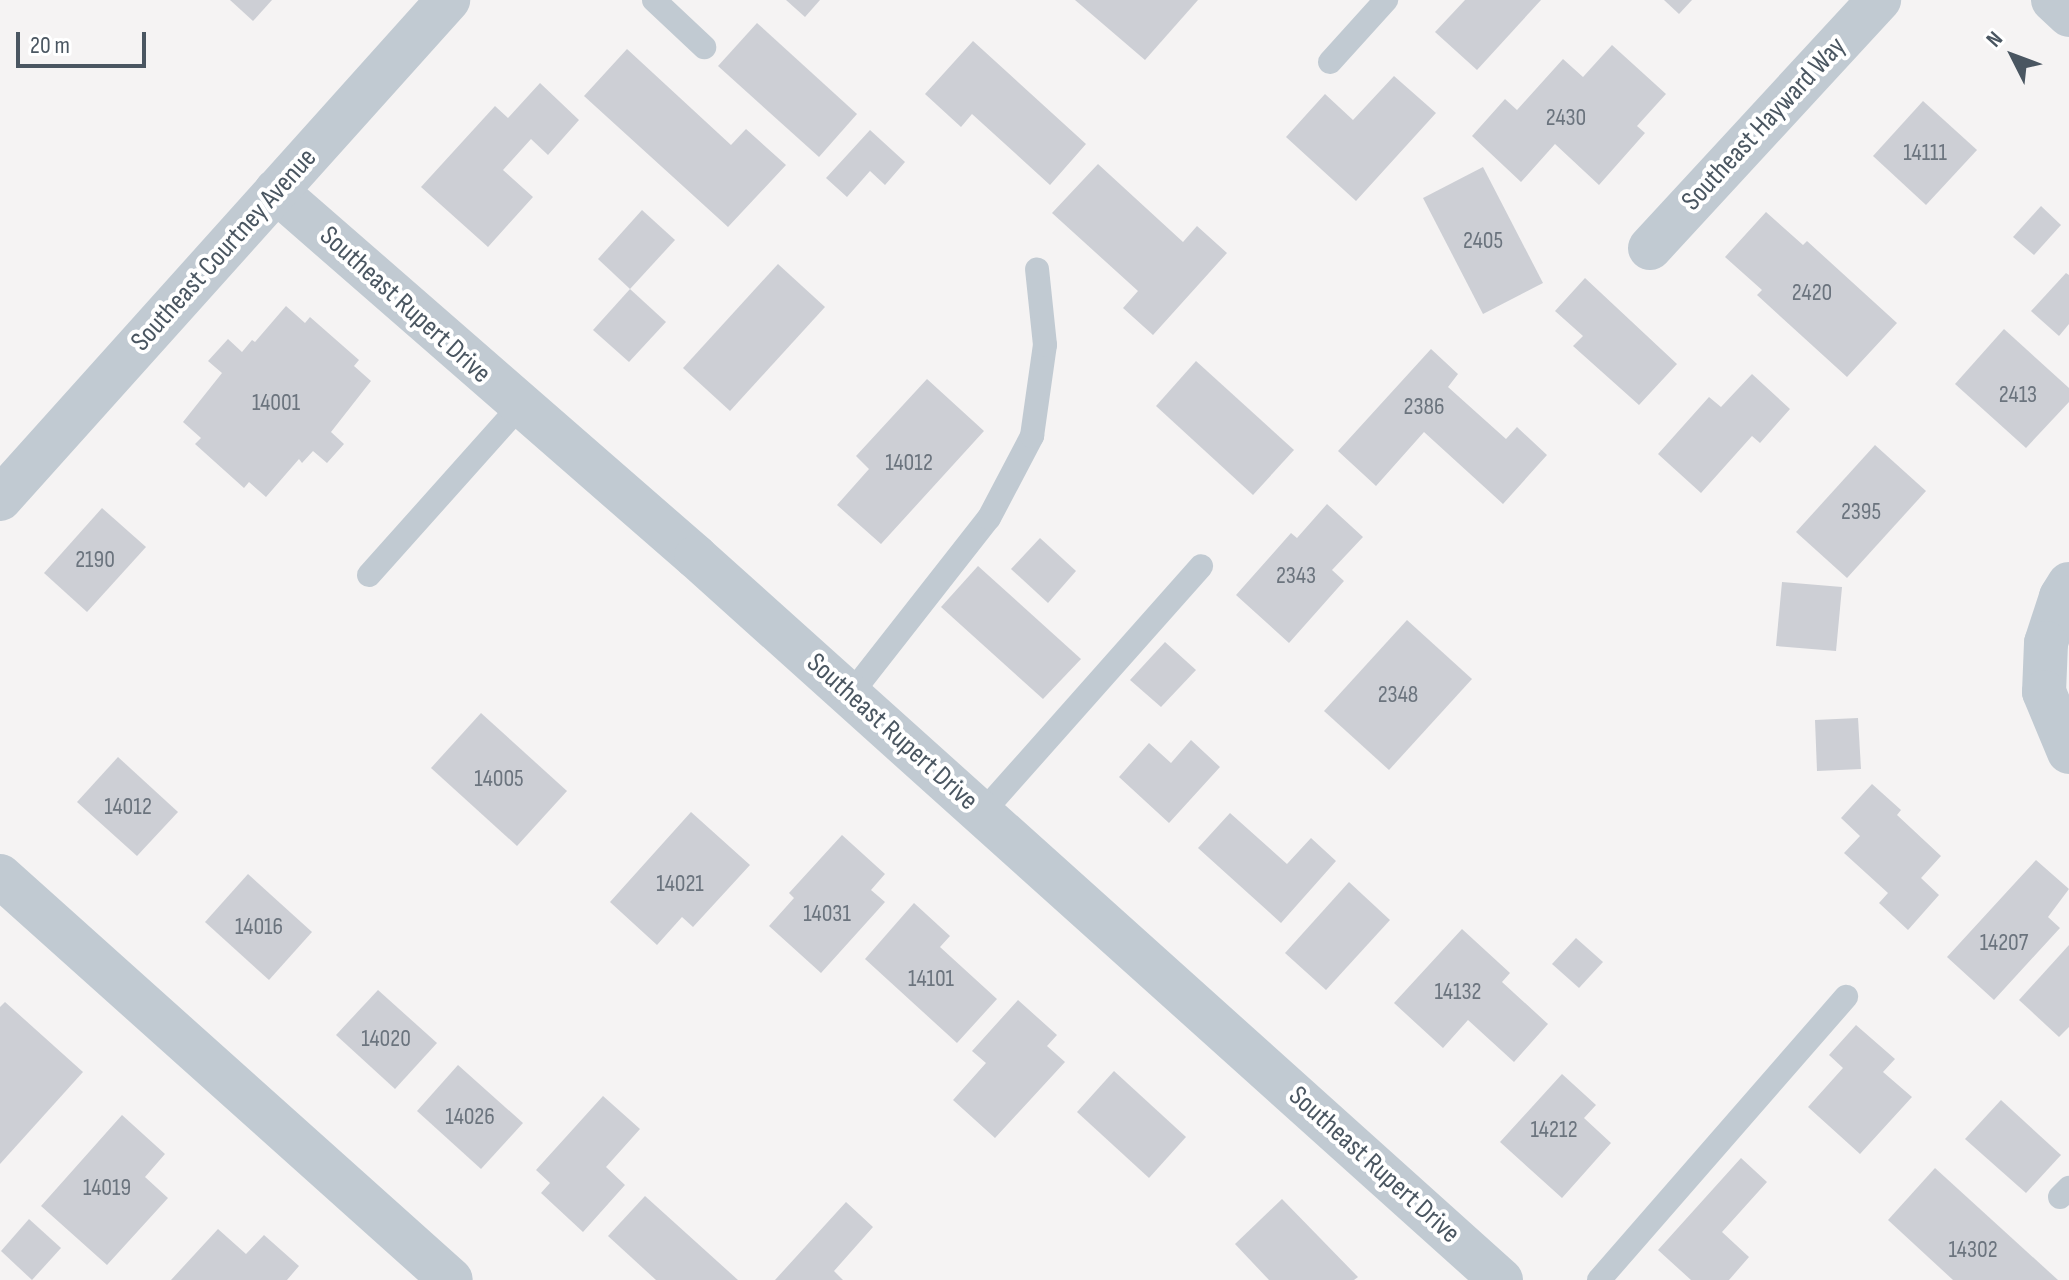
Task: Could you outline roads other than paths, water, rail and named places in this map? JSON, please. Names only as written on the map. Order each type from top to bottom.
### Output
[{"type":"street","name":"Southeast Courtney Avenue","points":[[0,499],[448,0]]},
{"type":"street","name":"Southeast Hayward Way","points":[[1650,248],[1879,0]]},
{"type":"street","points":[[2053,0],[2069,15]]},
{"type":"street","name":"Southeast Rupert Drive","points":[[276,191],[850,695],[1501,1280]]},
{"type":"street","points":[[2065,590],[2046,643],[2044,692],[2069,752]]},
{"type":"street","points":[[5,892],[451,1280]]},
{"type":"lane","points":[[654,0],[704,47]]},
{"type":"lane","points":[[1330,62],[1386,0]]},
{"type":"lane","points":[[850,695],[989,518],[1032,436],[1045,345],[1037,269]]},
{"type":"lane","points":[[369,575],[520,406]]},
{"type":"lane","points":[[982,813],[1201,566]]},
{"type":"lane","points":[[1599,1280],[1846,997]]}]
